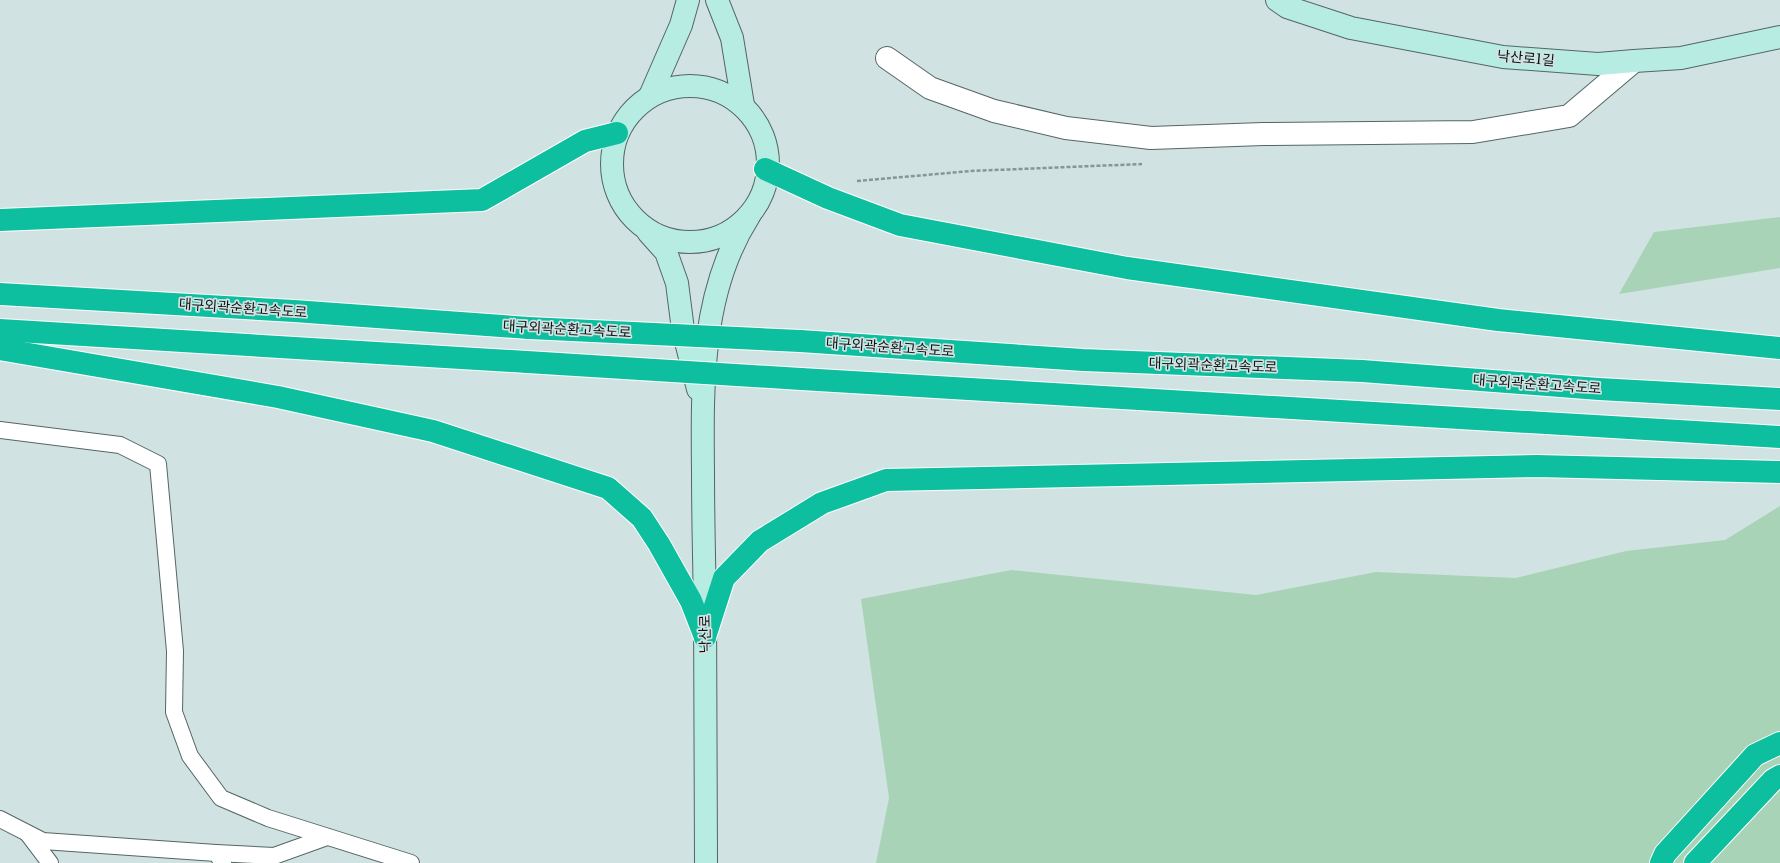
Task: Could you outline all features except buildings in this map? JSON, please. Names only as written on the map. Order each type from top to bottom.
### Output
[{"type":"highway","points":[[0,220],[482,200],[585,141],[617,133]]},
{"type":"highway","points":[[765,169],[833,200],[900,225],[1127,268],[1498,320],[1780,348]]},
{"type":"highway","name":"대구외곽순환고속도로","points":[[0,294],[286,310],[529,328],[800,342],[1083,360],[1362,371],[1599,389],[1780,399]]},
{"type":"highway","points":[[0,330],[1780,437]]},
{"type":"highway","points":[[0,349],[278,397],[433,431],[608,488],[642,518],[659,544],[691,602],[705,637]]},
{"type":"highway","points":[[705,637],[724,578],[760,541],[822,503],[886,480],[1537,466],[1780,472]]},
{"type":"highway","points":[[1661,863],[1665,854],[1755,755],[1780,743]]},
{"type":"highway","points":[[1695,863],[1773,780],[1780,776]]},
{"type":"main road","points":[[650,96],[681,25],[688,0]]},
{"type":"main road","points":[[717,0],[732,38],[743,105]]},
{"type":"main road","name":"낙산로1길","points":[[1277,0],[1287,7],[1350,28],[1503,58],[1598,64],[1681,58],[1780,37]]},
{"type":"main road","points":[[698,85],[722,91],[743,105],[759,125],[767,181],[761,200],[736,237],[727,257],[708,329],[702,406],[683,330],[677,283],[666,252],[626,210],[614,186],[611,159],[617,133],[630,112],[650,96],[673,86],[698,85]]},
{"type":"main road","points":[[645,229],[670,241],[696,243],[722,237],[750,216]]},
{"type":"main road","name":"낙산로","points":[[702,406],[706,863]]},
{"type":"street","points":[[888,58],[930,88],[994,111],[1066,128],[1152,138],[1310,133],[1473,132],[1569,116],[1634,61]]},
{"type":"lane","points":[[0,430],[120,445],[158,464],[175,651],[174,712],[190,756],[221,798],[268,818],[411,863]]},
{"type":"lane","points":[[0,819],[43,841],[219,858],[274,856],[327,837]]},
{"type":"lane","points":[[25,831],[50,863]]},
{"type":"path","points":[[833,200],[850,182],[971,171],[1131,166],[1146,163]]},
{"type":"green space","points":[[1780,217],[1780,268],[1619,294],[1654,232]]},
{"type":"green space","points":[[1780,506],[1780,863],[876,863],[889,798],[861,599],[1011,570],[1256,595],[1376,572],[1516,578],[1626,551],[1725,540]]}]
